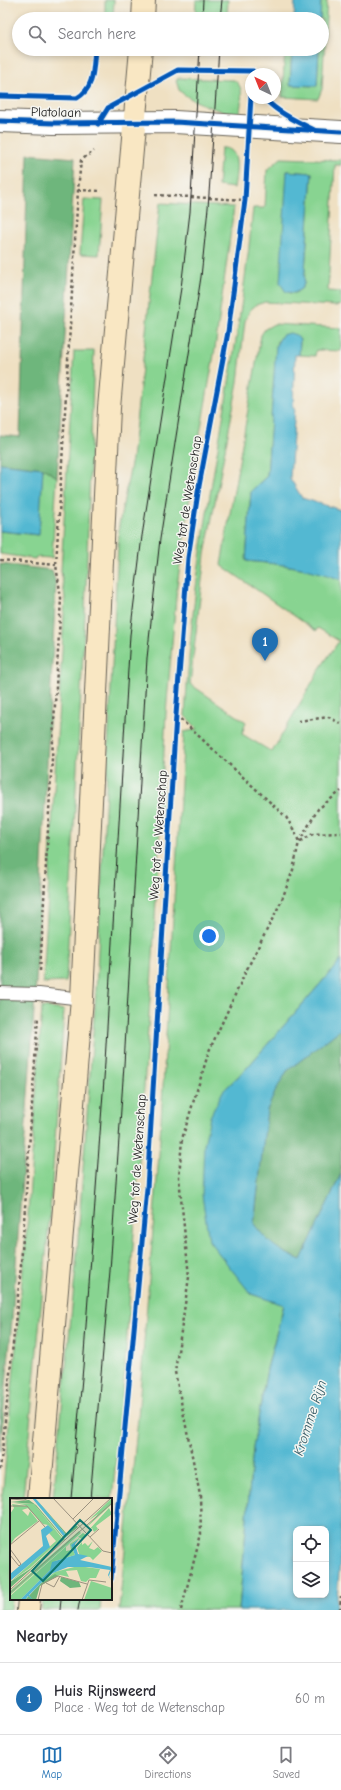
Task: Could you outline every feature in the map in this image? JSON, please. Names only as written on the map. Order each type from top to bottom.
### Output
[{"type":"main road","points":[[143,12],[144,0]]},
{"type":"main road","points":[[39,1498],[82,999],[109,408],[140,56]]},
{"type":"main road","points":[[28,1610],[29,1600]]},
{"type":"street","name":"Platolaan","points":[[0,120],[54,124],[175,122],[341,132]]},
{"type":"lane","points":[[0,993],[39,994],[82,999]]},
{"type":"path","points":[[0,560],[56,566],[78,190],[81,160],[94,151],[98,124]]},
{"type":"path","points":[[78,190],[245,200]]},
{"type":"path","points":[[244,208],[245,193]]},
{"type":"path","points":[[176,723],[177,707]]},
{"type":"path","points":[[176,715],[286,817],[299,842]]},
{"type":"path","points":[[298,721],[329,717],[341,724]]},
{"type":"path","points":[[181,1610],[201,1534],[200,1494],[175,1372],[189,1277],[179,1177],[182,1139],[209,1051],[247,969],[281,902],[293,870],[299,842],[318,809],[341,790]]},
{"type":"path","points":[[299,842],[313,834],[341,833]]},
{"type":"path","points":[[340,1610],[341,1596]]},
{"type":"green space","points":[[105,0],[114,0],[113,12],[105,12]]},
{"type":"green space","points":[[196,0],[228,0],[227,12],[195,12]]},
{"type":"green space","points":[[321,0],[327,0],[326,12],[320,12]]},
{"type":"green space","points":[[285,56],[292,56],[290,85],[317,86],[319,56],[324,56],[322,89],[318,99],[282,97]]},
{"type":"green space","points":[[178,78],[234,80],[240,86],[241,90],[240,113],[218,110],[190,98],[179,90],[176,81]]},
{"type":"green space","points":[[221,148],[232,151],[235,156],[236,169],[234,188],[218,186]]},
{"type":"green space","points":[[28,154],[75,158],[57,477],[43,468],[0,463],[0,435],[20,437]]},
{"type":"green space","points":[[281,158],[341,160],[341,165],[335,165],[328,291],[341,292],[341,305],[335,306],[265,302],[256,305],[250,310],[245,321],[238,382],[205,554],[190,684],[246,722],[242,734],[272,752],[321,667],[339,641],[318,628],[316,631],[221,565],[261,335],[265,329],[274,324],[341,328],[341,351],[316,350],[315,356],[299,355],[300,340],[277,341],[267,476],[251,491],[246,561],[278,564],[319,571],[341,580],[341,960],[246,1069],[223,1091],[251,1294],[284,1304],[267,1369],[253,1448],[239,1610],[119,1610],[138,1418],[159,1154],[184,732],[198,729],[185,716],[192,622],[199,565],[242,298],[253,208],[265,208],[267,170]],"holes":[[[287,171],[312,173],[304,284],[302,288],[295,293],[289,293]]]},
{"type":"green space","points":[[84,199],[103,200],[99,255],[80,254]]},
{"type":"green space","points":[[160,203],[234,207],[215,349],[195,462],[177,586],[166,713],[153,956],[124,1379],[112,1500],[112,1498],[53,1498],[76,1266],[96,991],[119,525],[132,459]]},
{"type":"green space","points":[[74,351],[94,351],[85,614],[66,982],[43,983],[65,598],[61,571]]},
{"type":"green space","points":[[43,468],[57,477],[52,558],[36,557],[35,559],[0,554],[0,531],[38,535]]},
{"type":"green space","points":[[0,564],[52,570],[56,584],[36,982],[12,1320],[0,1451]]},
{"type":"green space","points":[[42,1007],[64,1010],[50,1212],[23,1498],[10,1498],[11,1610],[0,1610],[0,1521],[28,1214]]},
{"type":"green space","points":[[341,1029],[341,1174],[301,1260],[274,1247],[254,1225],[267,1110],[276,1089],[287,1071]]},
{"type":"green space","points":[[43,1600],[101,1600],[100,1610],[41,1610]]},
{"type":"water","points":[[295,0],[321,0],[320,12],[294,12]]},
{"type":"water","points":[[292,56],[319,56],[317,86],[290,85]]},
{"type":"water","points":[[287,171],[312,173],[304,284],[302,288],[295,293],[286,292],[280,283]]},
{"type":"water","points":[[290,333],[296,335],[300,340],[299,355],[295,355],[293,407],[295,407],[290,478],[302,498],[341,510],[341,580],[306,569],[246,561],[251,491],[267,476],[276,345],[282,335]]},
{"type":"water","points":[[0,463],[43,468],[39,535],[0,531]]},
{"type":"water","name":"Kromme Rijn","points":[[341,960],[341,1029],[287,1071],[267,1110],[254,1224],[275,1246],[301,1260],[341,1174],[341,1548],[336,1610],[239,1610],[253,1448],[267,1369],[284,1305],[251,1294],[209,1241],[202,1195],[204,1145],[210,1117],[223,1091],[246,1069]]},
{"type":"tram line","points":[[202,12],[203,0]]},
{"type":"tram line","points":[[221,12],[222,0]]},
{"type":"tram line","points":[[71,1498],[83,1367],[104,1079],[130,635],[142,536],[181,288],[190,212],[200,56]]},
{"type":"tram line","points":[[90,1498],[110,1271],[124,1065],[147,658],[160,539],[201,277],[208,208],[219,56]]},
{"type":"tram line","points":[[60,1610],[61,1600]]},
{"type":"tram line","points":[[78,1610],[80,1600]]},
{"type":"cycle path","points":[[0,96],[77,98],[83,94],[90,83],[94,56]]},
{"type":"cycle path","points":[[98,124],[108,108],[178,70],[245,71]]},
{"type":"cycle path","name":"Weg tot de Wetenschap","points":[[112,1568],[147,1188],[176,715],[188,558],[199,486],[228,332],[245,200],[251,104]]},
{"type":"cycle path","points":[[270,104],[294,120],[314,130]]},
{"type":"cycle path","points":[[0,121],[54,123],[175,122],[341,132]]},
{"type":"place","name":"Huis Rijnsweerd","points":[[265,661]]}]
